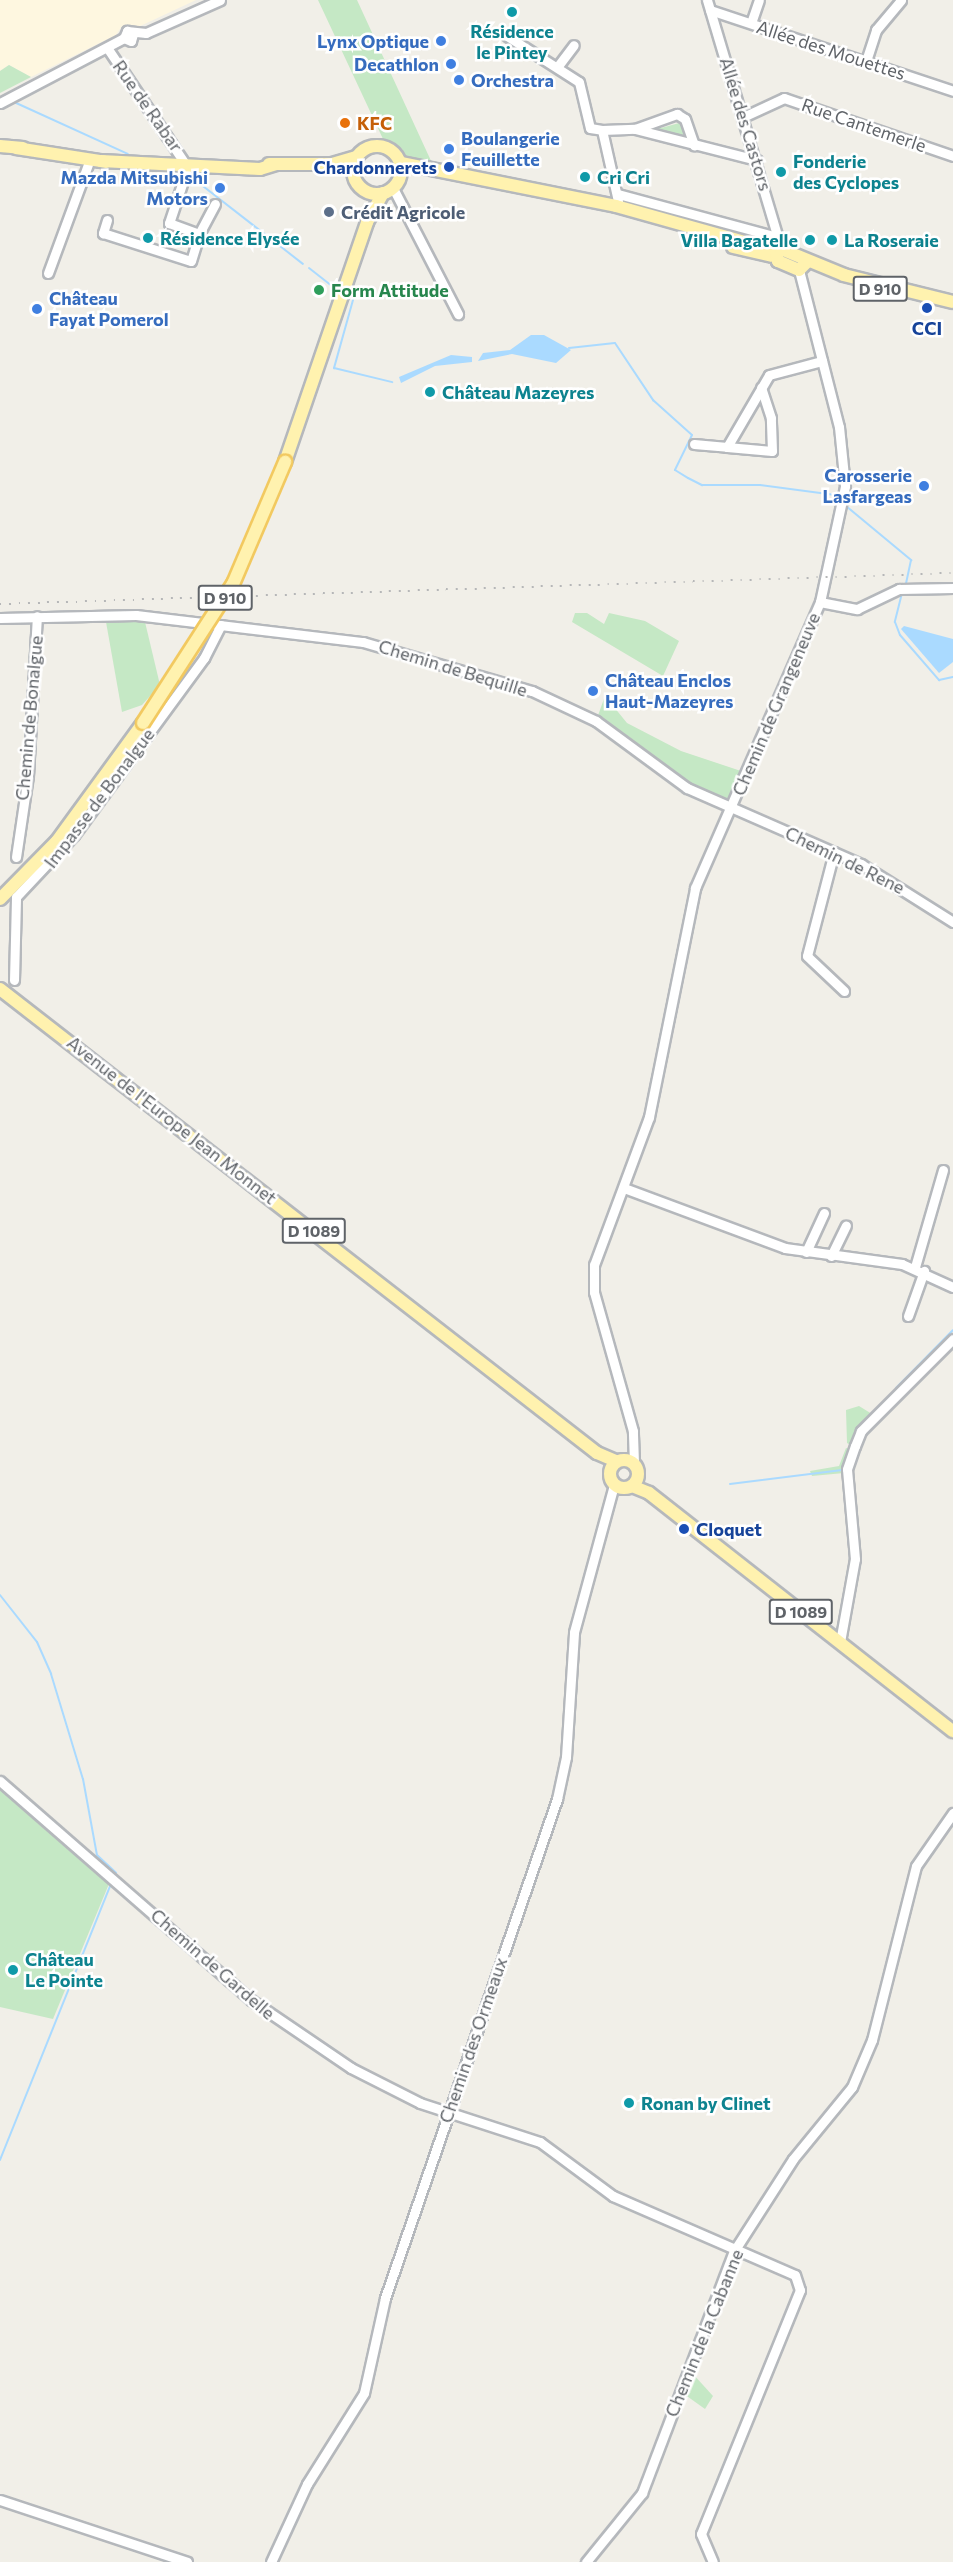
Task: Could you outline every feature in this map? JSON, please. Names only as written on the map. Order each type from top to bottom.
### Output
[{"type":"main road","points":[[0,146],[95,160],[186,168],[330,164],[356,157],[369,146],[382,146],[401,163],[439,175],[574,198],[779,248],[804,267]]},
{"type":"main road","points":[[353,175],[356,157]]},
{"type":"main road","points":[[392,187],[401,163]]},
{"type":"main road","points":[[330,164],[353,175],[362,189],[392,187],[439,175]]},
{"type":"main road","name":"D 910","points":[[0,899],[57,841],[142,723],[233,584],[285,462],[352,274],[367,222],[392,187]]},
{"type":"main road","name":"D 910","points":[[352,274],[364,216],[362,189]]},
{"type":"main road","name":"D 910","points":[[804,267],[953,302]]},
{"type":"main road","name":"D 910","points":[[804,267],[953,309]]},
{"type":"main road","name":"Avenue de l'Europe Jean Monnet","points":[[0,989],[597,1453],[621,1463]]},
{"type":"main road","name":"D 1089","points":[[0,999],[29,1010]]},
{"type":"main road","points":[[621,1463],[627,1484]]},
{"type":"main road","points":[[621,1463],[627,1484]]},
{"type":"main road","name":"D 1089","points":[[627,1484],[649,1493],[953,1731]]},
{"type":"street","points":[[0,103],[108,49],[124,38],[126,32],[133,34],[220,0]]},
{"type":"street","points":[[751,23],[759,0]]},
{"type":"street","points":[[866,61],[876,30],[901,0]]},
{"type":"street","name":"Allée des Mouettes","points":[[708,5],[751,23],[953,90]]},
{"type":"street","name":"Allée des Castors","points":[[708,5],[757,160],[779,248]]},
{"type":"street","points":[[507,36],[558,66],[579,82],[590,128],[635,129],[757,160]]},
{"type":"street","points":[[558,66],[574,45]]},
{"type":"street","name":"Rue de Rabar","points":[[108,49],[186,168]]},
{"type":"street","name":"Rue Cantemerle","points":[[743,117],[784,98],[953,156]]},
{"type":"street","points":[[635,129],[677,114],[685,119],[694,145]]},
{"type":"street","points":[[602,130],[618,197],[779,248]]},
{"type":"street","points":[[48,273],[95,160]]},
{"type":"street","points":[[186,168],[169,222],[199,234]]},
{"type":"street","points":[[392,187],[458,314]]},
{"type":"street","points":[[107,220],[103,233],[192,261],[199,234],[215,204]]},
{"type":"street","name":"Chemin de Grangeneuve","points":[[621,1463],[634,1448],[594,1292],[594,1265],[649,1118],[695,888],[820,602],[845,478],[804,267]]},
{"type":"street","points":[[727,447],[769,375],[822,361]]},
{"type":"street","points":[[694,444],[772,451],[771,418],[761,388]]},
{"type":"street","name":"Chemin de Grangeneuve","points":[[820,602],[857,609],[899,590],[953,588]]},
{"type":"street","name":"Chemin de Bequille","points":[[0,618],[136,615],[392,648],[532,690],[596,721],[687,788],[732,807]]},
{"type":"street","name":"Chemin de Bonalgue","points":[[16,856],[28,776],[37,616]]},
{"type":"street","name":"Impasse de Bonalgue","points":[[14,980],[16,897],[74,835],[204,658],[221,625]]},
{"type":"street","name":"Chemin de Rene","points":[[732,807],[834,852],[904,888],[953,921]]},
{"type":"street","points":[[834,852],[807,956],[844,991]]},
{"type":"street","points":[[908,1316],[943,1170]]},
{"type":"street","points":[[624,1188],[704,1222],[806,1252],[920,1269],[953,1287]]},
{"type":"street","points":[[806,1252],[824,1213]]},
{"type":"street","points":[[831,1256],[846,1225]]},
{"type":"street","points":[[840,1642],[855,1559],[848,1469],[855,1446],[861,1431],[953,1339]]},
{"type":"street","name":"Chemin des Ormeaux","points":[[271,2562],[306,2484],[364,2393],[385,2298],[560,1790],[574,1632],[615,1498],[627,1484]]},
{"type":"street","name":"Chemin de Gardelle","points":[[0,1781],[275,2019],[371,2080],[448,2113],[540,2142],[613,2196],[734,2251],[795,2275],[800,2290],[701,2534],[713,2562]]},
{"type":"street","name":"Chemin de la Cabanne","points":[[586,2562],[642,2493],[734,2251],[793,2159],[852,2087],[872,2040],[916,1866],[953,1813]]},
{"type":"street","points":[[0,2500],[187,2562]]},
{"type":"shaded area","points":[[0,0],[196,0],[136,28],[122,26],[116,35],[31,77],[9,65],[0,71]]},
{"type":"green space","points":[[318,0],[357,0],[432,163],[407,159],[402,149],[383,139]]},
{"type":"green space","points":[[9,65],[31,77],[0,93],[0,71]]},
{"type":"green space","points":[[683,122],[690,142],[649,126],[661,128]]},
{"type":"green space","points":[[624,202],[774,240],[775,244],[772,246]]},
{"type":"green space","points":[[575,613],[587,613],[604,624],[609,613],[645,621],[679,641],[663,676],[572,622]]},
{"type":"green space","points":[[106,622],[145,622],[160,685],[142,705],[122,712]]},
{"type":"green space","points":[[605,696],[627,723],[681,751],[744,772],[727,801],[687,788],[596,721]]},
{"type":"green space","points":[[859,1406],[872,1414],[852,1446],[847,1443],[846,1410]]},
{"type":"green space","points":[[846,1448],[851,1450],[844,1473],[812,1476],[810,1471],[839,1466]]},
{"type":"green space","points":[[0,1788],[111,1879],[53,2019],[0,2007]]},
{"type":"green space","points":[[693,2374],[713,2396],[705,2409],[684,2394]]},
{"type":"water","points":[[531,335],[544,335],[571,350],[556,363],[512,354],[478,361],[483,353],[510,350]]},
{"type":"water","points":[[451,355],[472,357],[472,362],[435,366],[401,383],[399,377]]},
{"type":"water","points":[[904,626],[953,639],[953,662],[939,673],[901,629]]},
{"type":"waterway","points":[[14,102],[128,154]]},
{"type":"waterway","points":[[190,176],[303,264]]},
{"type":"waterway","points":[[309,268],[337,290]]},
{"type":"waterway","points":[[353,300],[334,368],[392,382]]},
{"type":"waterway","points":[[569,348],[615,343],[653,400],[692,435],[675,470],[688,478],[702,485],[760,485],[835,495]]},
{"type":"waterway","points":[[846,506],[911,560],[906,583]]},
{"type":"waterway","points":[[902,593],[895,622],[900,635],[939,680],[953,677]]},
{"type":"waterway","points":[[896,1388],[953,1330]]},
{"type":"waterway","points":[[730,1484],[842,1470],[858,1428],[873,1412]]},
{"type":"waterway","points":[[0,1595],[37,1642],[51,1674],[83,1779],[97,1855],[116,1873]]},
{"type":"waterway","points":[[0,2160],[111,1884]]},
{"type":"railway","points":[[0,604],[953,573]]},
{"type":"place","name":"Résidence le Pintey","points":[[512,12]]},
{"type":"place","name":"Lynx Optique","points":[[441,41]]},
{"type":"place","name":"Decathlon","points":[[451,64]]},
{"type":"place","name":"Orchestra","points":[[459,80]]},
{"type":"place","name":"KFC","points":[[345,123]]},
{"type":"place","name":"Boulangerie Feuillette","points":[[449,149]]},
{"type":"place","name":"Chardonnerets","points":[[449,167]]},
{"type":"place","name":"Fonderie des Cyclopes","points":[[781,172]]},
{"type":"place","name":"Cri Cri","points":[[585,177]]},
{"type":"place","name":"Mazda Mitsubishi Motors","points":[[220,188]]},
{"type":"place","name":"Crédit Agricole","points":[[329,212]]},
{"type":"place","name":"Résidence Elysée","points":[[148,238]]},
{"type":"place","name":"Villa Bagatelle","points":[[810,240]]},
{"type":"place","name":"La Roseraie","points":[[832,240]]},
{"type":"place","name":"Form Attitude","points":[[319,290]]},
{"type":"place","name":"CCI","points":[[927,308]]},
{"type":"place","name":"Château Fayat Pomerol","points":[[37,309]]},
{"type":"place","name":"Château Mazeyres","points":[[430,392]]},
{"type":"place","name":"Carosserie Lasfargeas","points":[[924,486]]},
{"type":"place","name":"Château Enclos Haut-Mazeyres","points":[[593,691]]},
{"type":"place","name":"Cloquet","points":[[684,1529]]},
{"type":"place","name":"Château Le Pointe","points":[[13,1970]]},
{"type":"place","name":"Ronan by Clinet","points":[[629,2103]]}]
